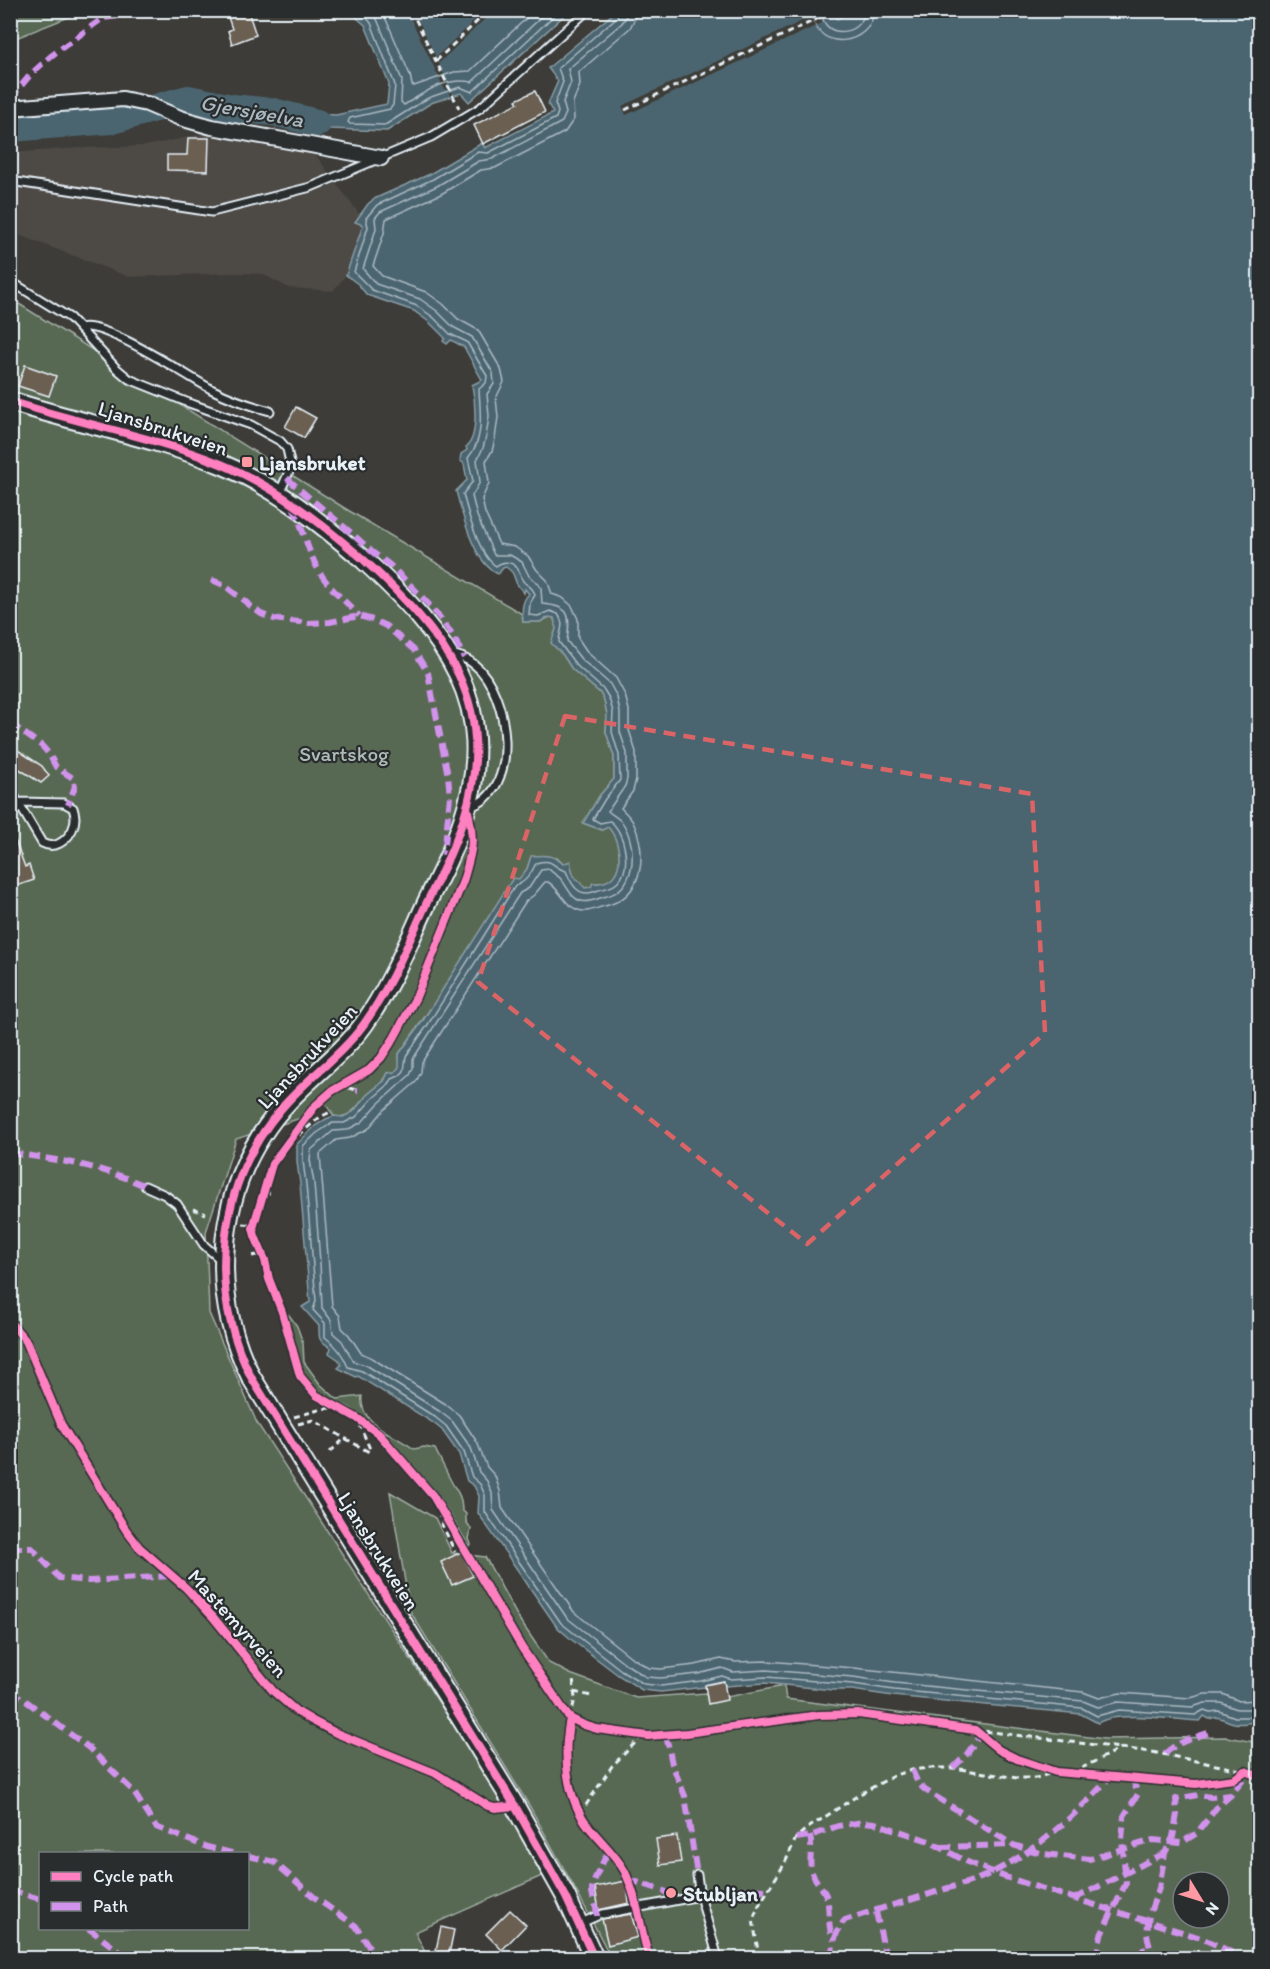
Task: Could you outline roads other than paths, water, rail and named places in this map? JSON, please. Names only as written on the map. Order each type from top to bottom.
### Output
[{"type":"main road","name":"Ljansbrukveien","points":[[10,401],[194,454],[238,472],[279,494],[334,534],[414,609],[449,654],[463,684],[474,725],[474,774],[459,830],[376,1006],[350,1042],[283,1106],[267,1125],[248,1158],[233,1195],[226,1239],[228,1308],[236,1343],[251,1377],[284,1424],[515,1806],[552,1870],[594,1959]]},
{"type":"street","points":[[10,108],[123,99],[147,104],[180,118],[212,127],[381,158]]},
{"type":"lane","points":[[10,181],[212,212],[311,187],[430,137],[480,108],[588,10]]},
{"type":"lane","points":[[10,281],[70,318],[129,379],[189,404],[251,425],[280,441],[287,449],[291,467],[279,494]]},
{"type":"lane","points":[[81,328],[92,327],[119,336],[216,392],[270,411]]},
{"type":"lane","points":[[449,654],[464,658],[480,671],[501,710],[504,728],[504,758],[498,782],[483,800],[467,807]]},
{"type":"lane","points":[[10,789],[42,843],[54,847],[61,844],[75,819],[73,808],[64,802],[45,804],[19,802]]},
{"type":"lane","points":[[145,1186],[177,1204],[204,1245],[225,1264]]},
{"type":"lane","points":[[697,1875],[700,1896],[718,1959]]},
{"type":"lane","points":[[579,1924],[600,1915],[700,1896]]},
{"type":"water","points":[[833,10],[837,19],[858,10],[1259,11],[1259,1723],[1237,1723],[1219,1718],[1209,1719],[1204,1716],[1200,1721],[1132,1716],[1107,1719],[1098,1723],[1081,1714],[765,1683],[726,1686],[723,1681],[707,1684],[705,1687],[661,1692],[642,1690],[618,1675],[557,1627],[478,1513],[479,1496],[474,1486],[467,1481],[459,1454],[442,1430],[358,1376],[338,1368],[341,1365],[339,1360],[329,1353],[331,1348],[320,1339],[319,1326],[302,1307],[310,1302],[297,1144],[315,1126],[326,1119],[334,1116],[343,1117],[353,1112],[368,1094],[384,1081],[388,1073],[395,1072],[399,1067],[399,1054],[422,1022],[513,878],[519,879],[527,869],[531,856],[556,858],[563,864],[570,861],[573,875],[585,888],[591,887],[593,883],[604,882],[612,878],[619,863],[617,844],[608,827],[602,830],[583,823],[600,795],[614,779],[614,756],[606,732],[607,714],[604,700],[600,693],[572,669],[551,643],[556,629],[554,618],[549,617],[540,622],[523,622],[523,603],[529,594],[525,589],[524,593],[512,572],[506,567],[498,574],[489,568],[470,537],[462,513],[456,491],[467,480],[464,464],[460,460],[461,454],[467,450],[466,447],[473,435],[475,408],[472,385],[482,380],[464,347],[451,340],[447,344],[443,341],[445,338],[429,322],[414,311],[367,295],[346,275],[363,225],[355,222],[374,199],[430,174],[482,143],[485,148],[553,113],[548,104],[558,81],[548,68],[616,11]]},
{"type":"water","points":[[354,11],[569,11],[469,102],[461,93],[431,103],[387,131],[330,129],[317,126],[321,114],[336,115],[387,104],[389,84],[365,25],[356,17]]},
{"type":"waterway","name":"Gjersjøelva","points":[[10,128],[112,120],[188,99],[232,108],[273,112],[317,123]]},
{"type":"place","name":"Ljansbruket","points":[[247,462]]},
{"type":"place","name":"Stubljan","points":[[671,1893]]},
{"type":"park label","name":"Svartskog","points":[[344,753]]}]
